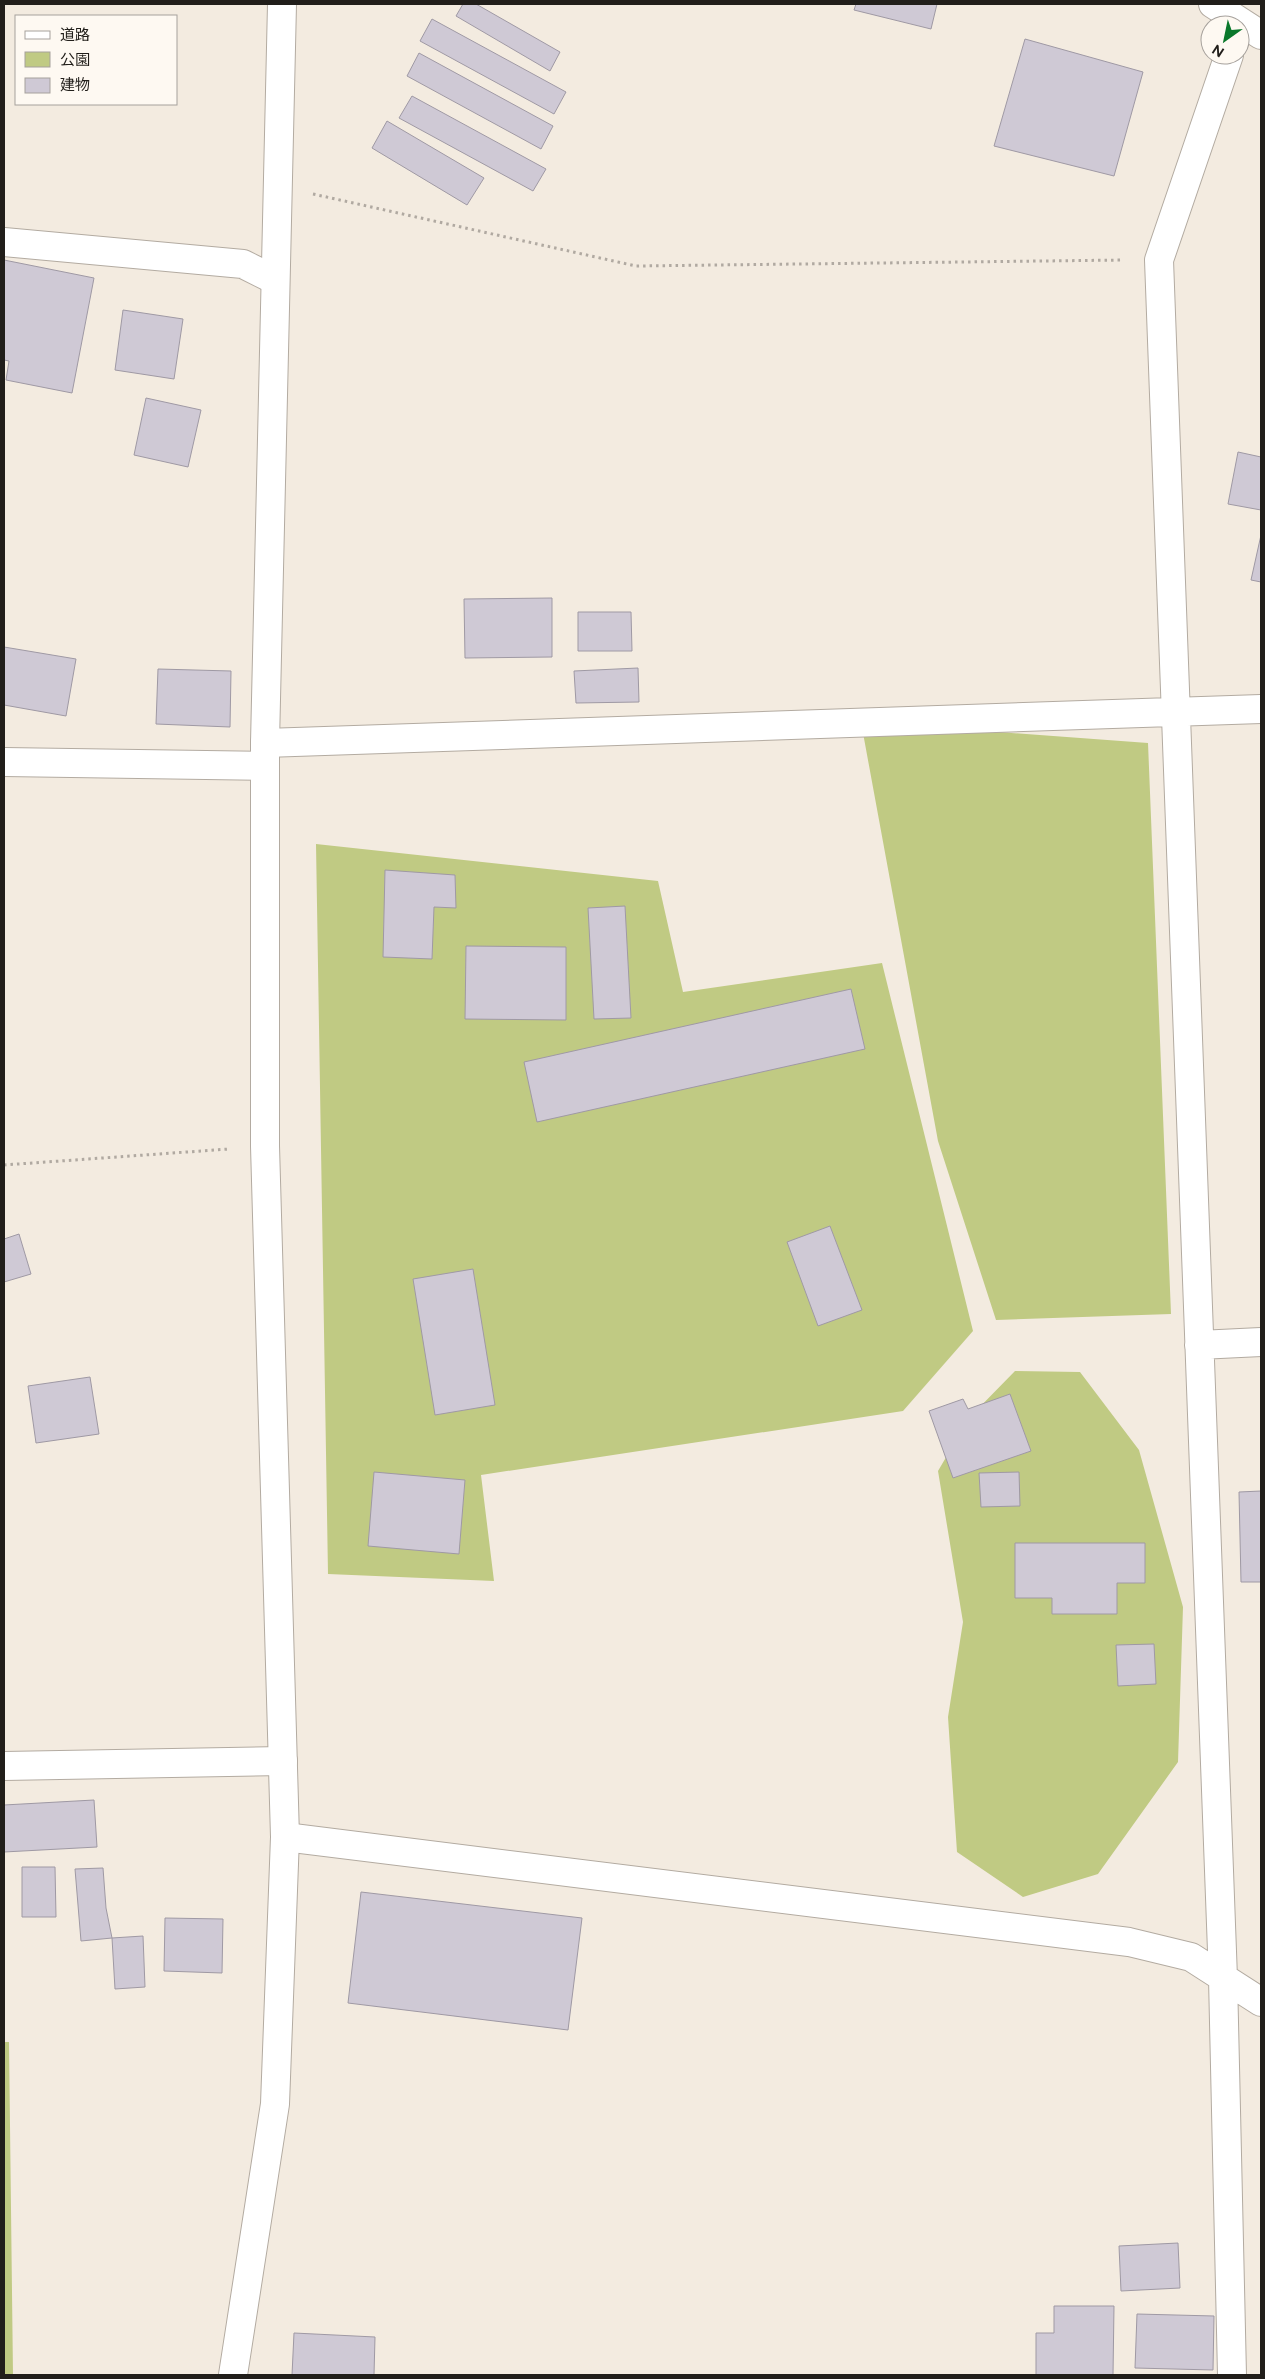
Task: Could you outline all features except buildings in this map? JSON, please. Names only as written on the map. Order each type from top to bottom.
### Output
[{"type":"street","points":[[233,2375],[275,2104],[285,1837],[265,1146],[265,754],[282,4]]},
{"type":"street","points":[[1213,4],[1235,15]]},
{"type":"street","points":[[1226,65],[1159,260],[1223,1978],[1232,2375]]},
{"type":"street","points":[[4,242],[243,264],[275,280]]},
{"type":"street","points":[[4,762],[265,754],[1261,709]]},
{"type":"street","points":[[1199,1345],[1261,1342]]},
{"type":"street","points":[[4,1766],[283,1761]]},
{"type":"street","points":[[285,1837],[1129,1942],[1191,1957],[1261,2002]]},
{"type":"path","points":[[277,186],[636,266],[1159,260]]},
{"type":"path","points":[[4,1165],[265,1146]]},
{"type":"green space","points":[[861,722],[1148,743],[1171,1314],[996,1320],[938,1141]]},
{"type":"green space","points":[[316,844],[658,881],[683,992],[882,963],[973,1331],[903,1411],[481,1475],[494,1581],[328,1574]]},
{"type":"green space","points":[[1015,1371],[1080,1372],[1139,1450],[1183,1607],[1178,1762],[1098,1874],[1023,1897],[957,1852],[948,1717],[963,1622],[938,1471],[969,1418]]},
{"type":"green space","points":[[4,2042],[9,2042],[13,2375],[4,2375]]}]
